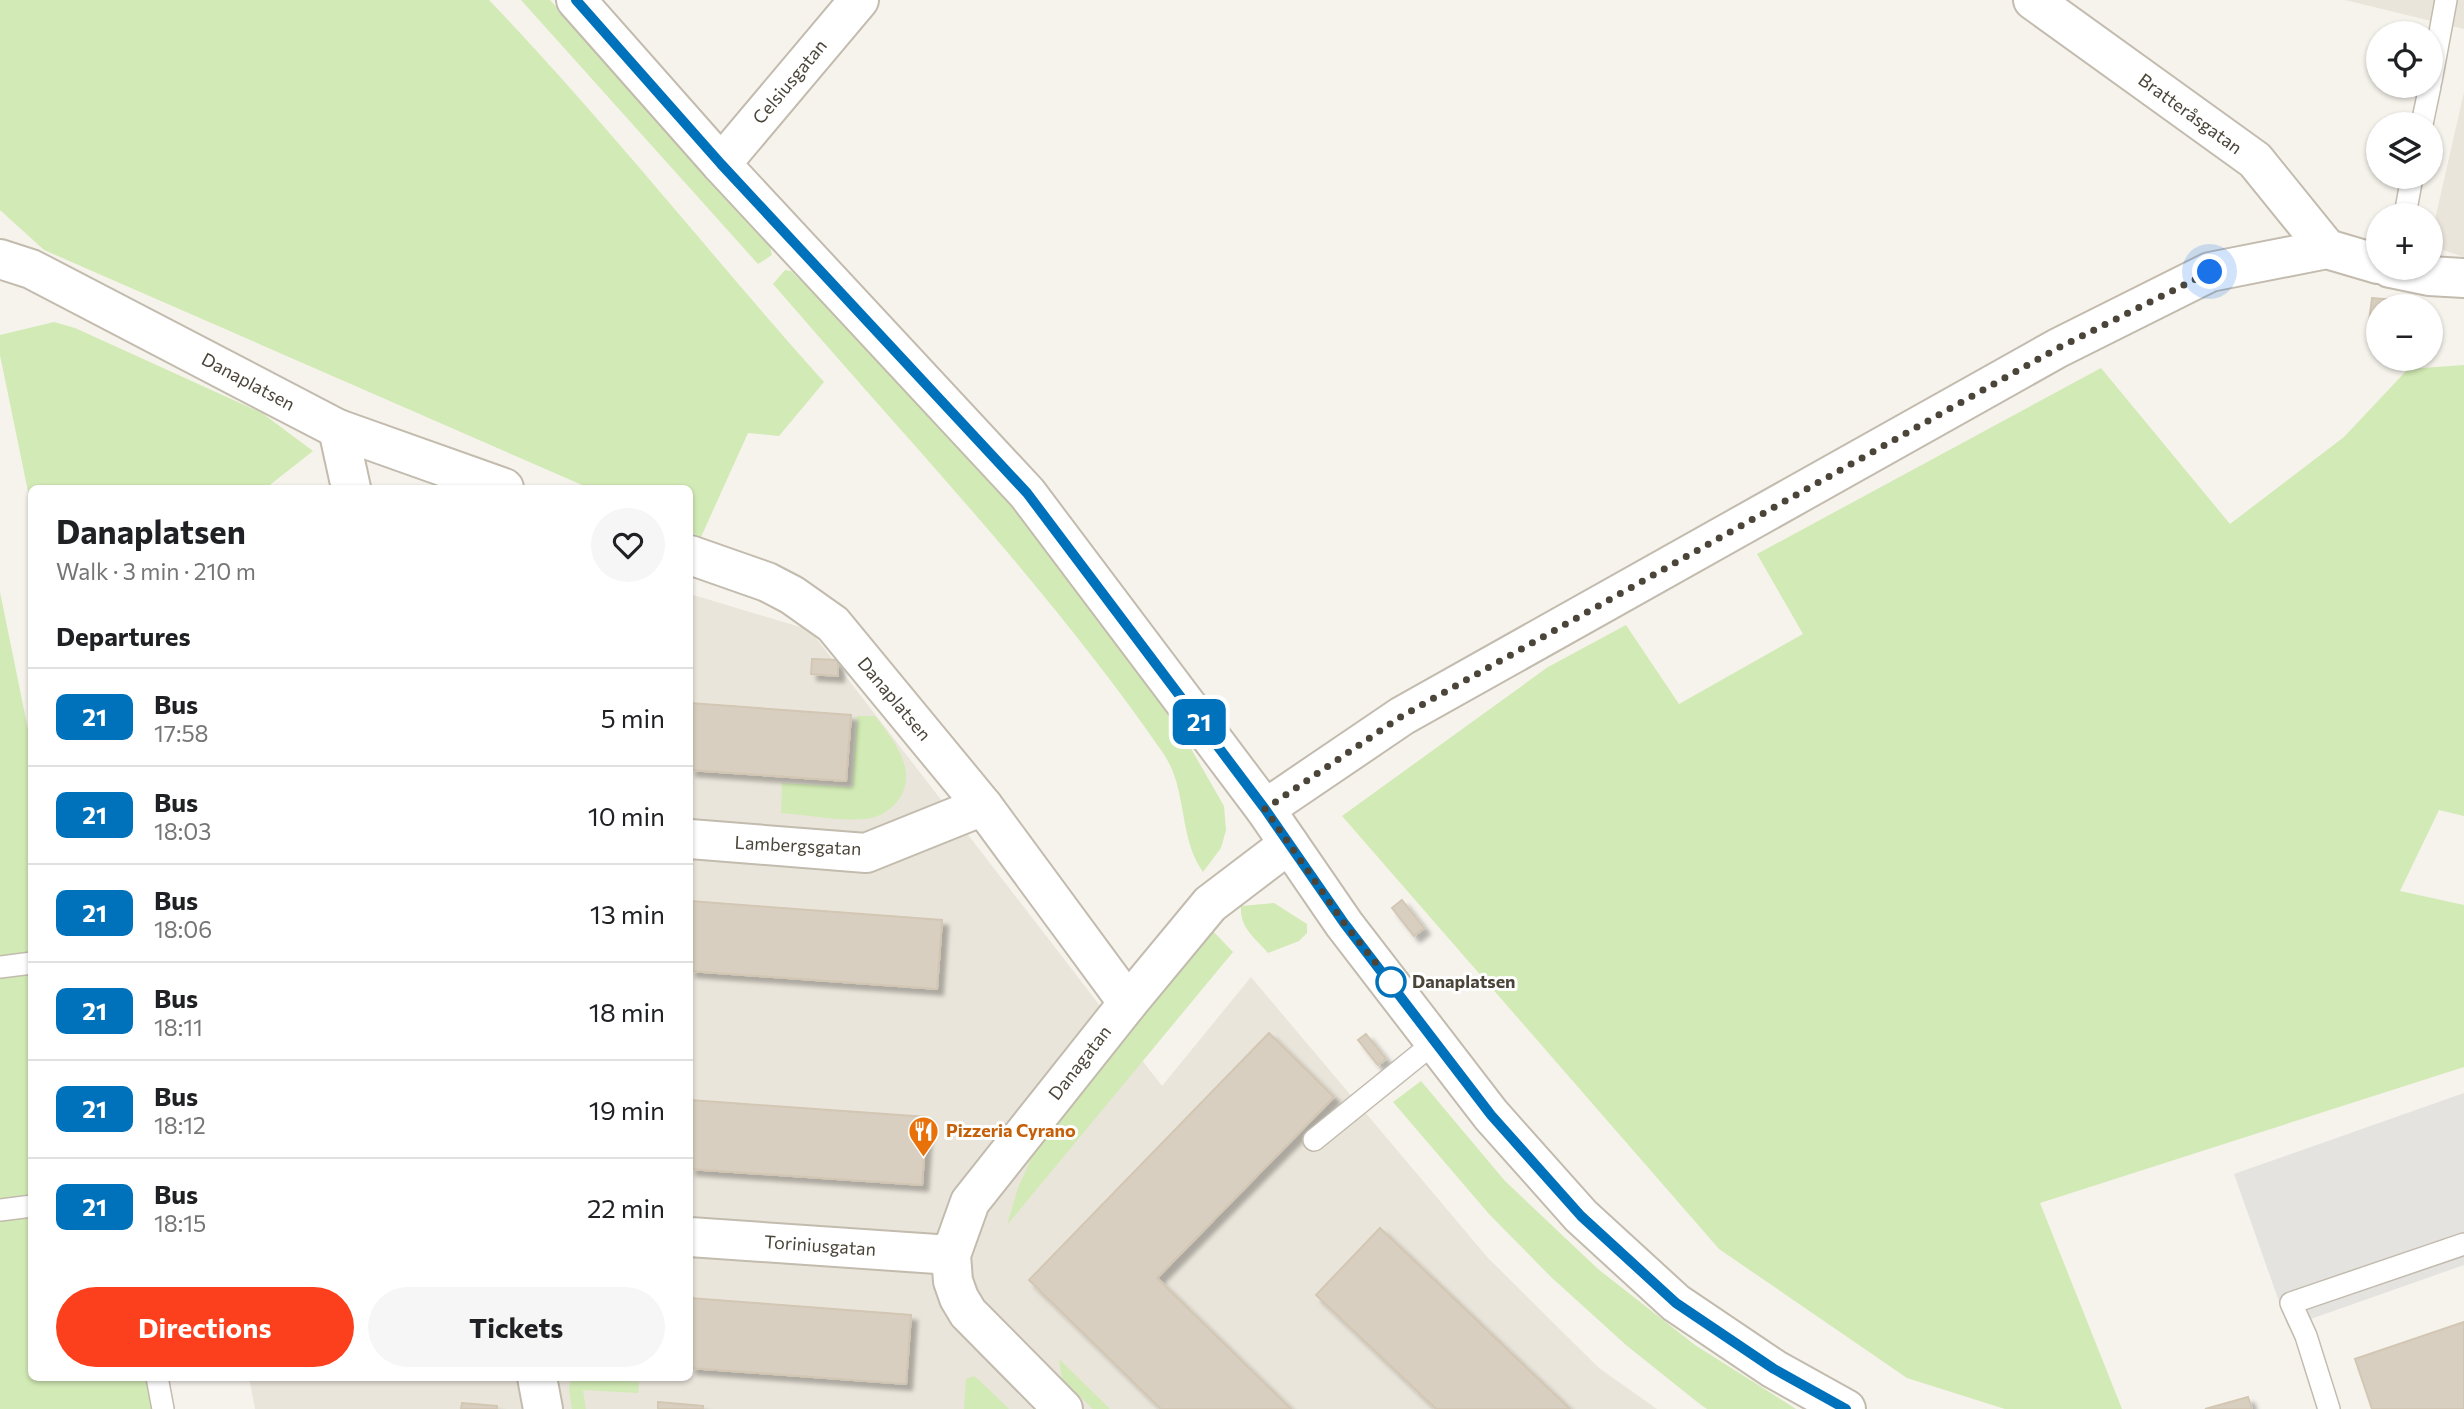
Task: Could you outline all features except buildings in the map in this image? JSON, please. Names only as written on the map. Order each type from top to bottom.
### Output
[{"type":"street","points":[[576,0],[721,164],[1027,493],[1265,809],[1344,923],[1435,1042],[1491,1115],[1581,1216],[1676,1303],[1774,1369],[1846,1409]]},
{"type":"street","name":"Celsiusgatan","points":[[721,164],[859,0]]},
{"type":"street","name":"Bratteråsgatan","points":[[2033,0],[2255,160],[2327,249]]},
{"type":"street","points":[[1265,809],[1402,716],[2058,348],[2210,272],[2327,249],[2366,260]]},
{"type":"street","name":"Danaplatsen","points":[[0,259],[31,268],[338,429],[496,485]]},
{"type":"street","points":[[2443,277],[2464,278]]},
{"type":"street","points":[[338,429],[350,485]]},
{"type":"street","name":"Danaplatsen","points":[[693,556],[767,582],[792,595],[833,624],[983,806],[1128,1003]]},
{"type":"street","name":"Lambergsgatan","points":[[693,839],[866,853],[983,806]]},
{"type":"street","name":"Danagatan","points":[[1063,1409],[968,1313],[959,1298],[953,1280],[951,1255],[970,1202],[1210,904],[1289,844]]},
{"type":"street","name":"Toriniusgatan","points":[[693,1237],[951,1255]]},
{"type":"street","points":[[538,1381],[543,1409]]},
{"type":"lane","points":[[2442,21],[2446,0]]},
{"type":"lane","points":[[0,967],[28,964]]},
{"type":"lane","points":[[1314,1140],[1435,1042]]},
{"type":"lane","points":[[0,1210],[28,1206]]},
{"type":"lane","points":[[2329,1409],[2306,1336],[2291,1303],[2464,1244]]},
{"type":"lane","points":[[158,1381],[163,1409]]},
{"type":"shaded area","points":[[2345,0],[2464,0],[2464,29],[2443,24],[2443,21],[2431,21]]},
{"type":"shaded area","points":[[2464,92],[2464,257],[2443,250],[2443,203],[2439,203]]},
{"type":"shaded area","points":[[693,595],[810,630],[1162,1086],[1251,977],[1488,1258],[1599,1368],[1657,1409],[255,1409],[250,1381],[693,1381]]},
{"type":"shaded area","points":[[2464,1093],[2464,1265],[2288,1327],[2234,1174]]},
{"type":"green space","points":[[0,0],[489,0],[575,93],[824,382],[779,436],[748,433],[701,537],[693,533],[693,485],[582,485],[44,250],[0,210]]},
{"type":"green space","points":[[521,0],[550,0],[694,158],[770,247],[772,255],[758,264]]},
{"type":"green space","points":[[785,270],[791,271],[894,372],[1016,505],[1166,705],[1224,806],[1226,830],[1221,848],[1203,872],[1190,844],[1176,782],[1163,753],[1119,691],[1024,572],[773,284]]},
{"type":"green space","points":[[54,322],[75,328],[262,413],[313,451],[270,485],[28,485],[28,491],[0,355],[0,335]]},
{"type":"green space","points":[[2464,365],[2464,816],[2439,810],[2400,891],[2464,905],[2464,1067],[2040,1203],[2122,1409],[2005,1409],[1907,1378],[1719,1249],[1342,816],[1548,667],[1626,625],[1679,704],[1803,634],[1757,554],[2101,368],[2230,524],[2344,437],[2406,371],[2443,371],[2443,366]]},
{"type":"green space","points":[[0,592],[28,729],[28,1381],[161,1381],[168,1409],[0,1409]]},
{"type":"green space","points":[[857,716],[875,716],[902,758],[906,780],[896,803],[881,814],[868,819],[781,813],[782,783],[852,787]]},
{"type":"green space","points":[[1274,903],[1307,924],[1307,933],[1299,941],[1268,953],[1245,926],[1241,906]]},
{"type":"green space","points":[[1210,928],[1233,952],[1007,1225],[1018,1188],[1039,1141]]},
{"type":"green space","points":[[1421,1081],[1505,1181],[1598,1269],[1695,1345],[1796,1409],[1707,1409],[1626,1345],[1551,1277],[1489,1214],[1393,1102]]},
{"type":"green space","points":[[1059,1359],[1110,1409],[1093,1409],[1062,1379]]},
{"type":"green space","points":[[974,1376],[1009,1409],[964,1409],[966,1379]]},
{"type":"green space","points":[[570,1381],[639,1382],[638,1393],[583,1390],[586,1409],[572,1409]]},
{"type":"bus line","name":"21","points":[[576,0],[721,164],[1027,493],[1265,809],[1344,923],[1491,1115],[1581,1216],[1676,1303],[1774,1369],[1846,1409]]},
{"type":"place","name":"Danaplatsen","points":[[1391,982]]},
{"type":"place","name":"Pizzeria Cyrano","points":[[923,1158]]},
{"type":"route","points":[[1391,982],[1344,923],[1265,809],[1402,716],[2058,348],[2210,272]]}]
